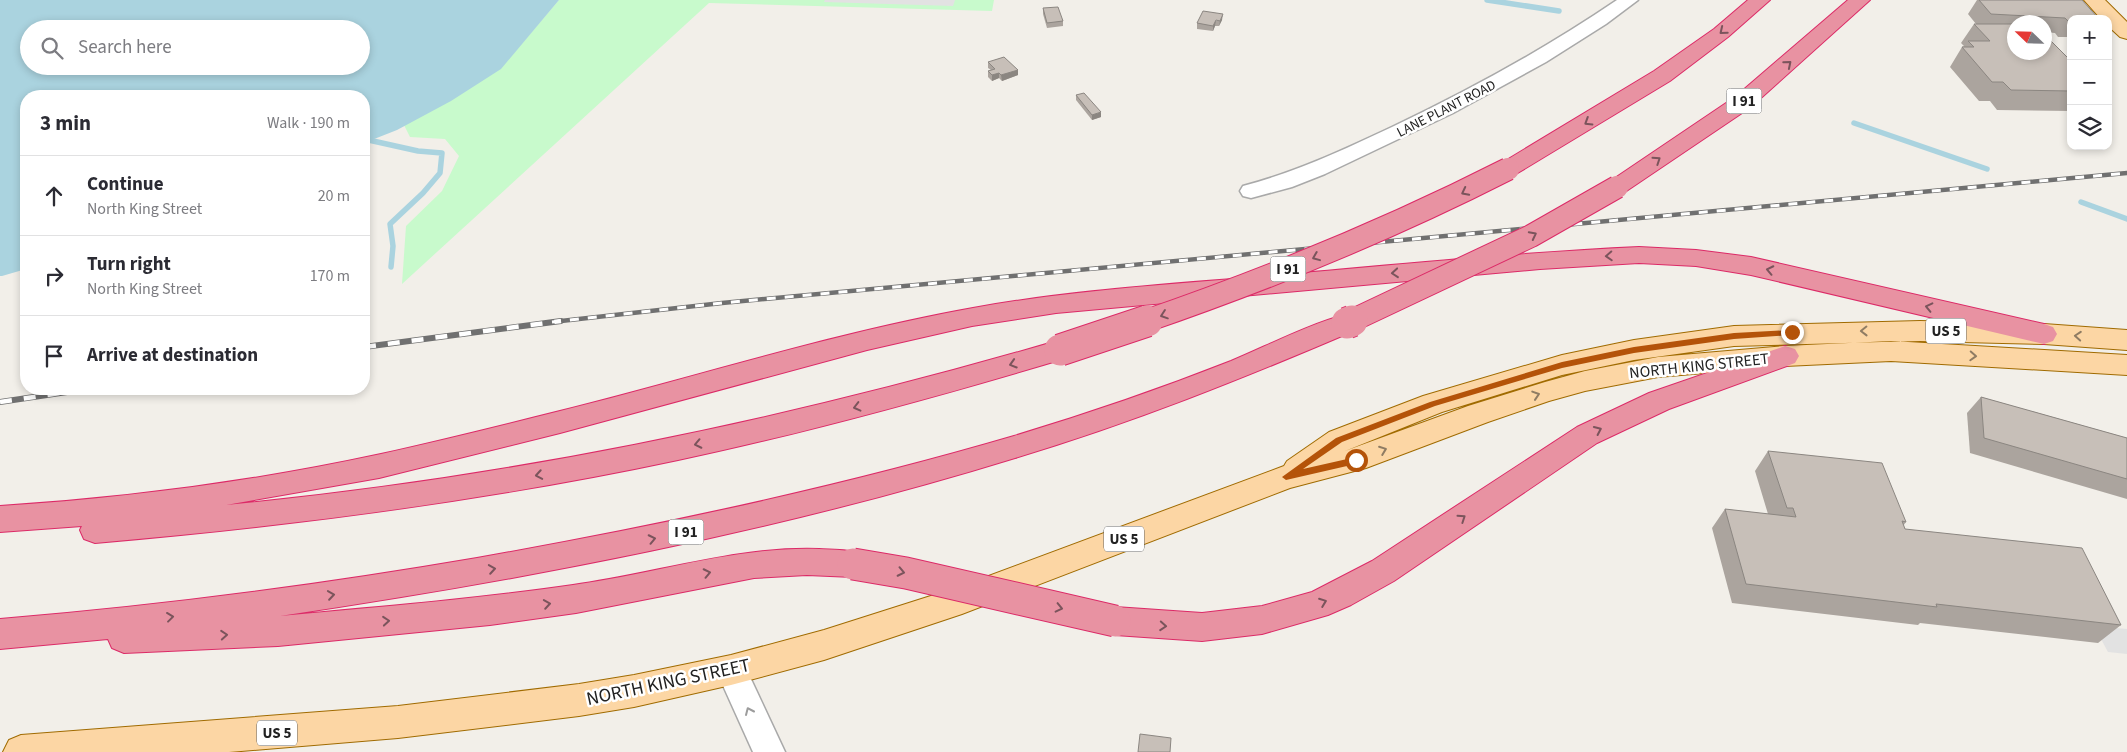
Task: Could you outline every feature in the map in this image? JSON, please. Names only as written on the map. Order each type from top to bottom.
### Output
[{"type":"highway","name":"I 91","points":[[0,537],[132,527],[289,510],[439,490],[586,467],[679,449],[846,410],[1060,350],[1205,300],[1334,250],[1409,218],[1508,169],[1662,76],[1721,33],[1760,0]]},
{"type":"highway","name":"I 91","points":[[0,634],[126,622],[343,593],[544,560],[749,518],[920,475],[1081,426],[1234,371],[1346,322],[1531,236],[1616,187],[1743,102],[1860,0]]},
{"type":"highway","points":[[0,520],[87,513],[162,504],[263,488],[379,466],[543,426],[868,340],[972,317],[1056,304],[1540,260],[1639,255],[1696,258],[1752,266],[2044,334]]},
{"type":"highway","points":[[0,639],[155,637],[278,631],[533,606],[754,565],[807,562],[853,564],[906,573],[1115,621],[1202,627],[1262,620],[1317,605],[1383,572],[1587,435],[1658,401],[1785,356]]},
{"type":"main road","points":[[2094,0],[2127,33]]},
{"type":"main road","name":"NORTH KING STREET","points":[[1286,477],[1339,440],[1433,404],[1562,365],[1634,350],[1734,336],[1792,332],[1920,331],[2044,334],[2127,340]]},
{"type":"main road","name":"NORTH KING STREET","points":[[21,752],[398,722],[579,700],[634,691],[731,670],[824,645],[962,600],[1286,477],[1356,460],[1478,414],[1585,381],[1658,367],[1785,356],[1891,351],[2127,365]]},
{"type":"street","name":"LANE PLANT ROAD","points":[[1251,191],[1290,181],[1451,107],[1528,66],[1629,0]]},
{"type":"street","points":[[731,670],[769,752]]},
{"type":"green space","points":[[559,0],[994,0],[992,11],[709,3],[402,284],[406,226],[442,191],[459,156],[445,139],[410,137],[402,121],[512,55]]},
{"type":"shaded area","points":[[825,0],[955,0],[953,6],[824,2]]},
{"type":"shaded area","points":[[2094,626],[2127,629],[2127,654],[2108,652]]},
{"type":"water","points":[[0,0],[559,0],[501,69],[451,101],[397,130],[370,141],[370,90],[20,90],[20,271],[0,276]]},
{"type":"building","points":[[1979,0],[2082,0],[2095,15],[2067,15],[2067,20],[2065,18],[2052,17],[2052,15],[1991,14]]},
{"type":"building","points":[[1058,7],[1063,21],[1047,23],[1043,8]]},
{"type":"building","points":[[1203,11],[1223,14],[1220,21],[1216,20],[1213,26],[1197,23]]},
{"type":"building","points":[[1974,24],[2007,24],[2007,60],[2052,60],[2052,42],[2067,57],[2067,91],[2011,90],[2003,82],[1992,82],[1962,47],[1974,47],[1968,41],[1990,41]]},
{"type":"building","points":[[1004,57],[1018,70],[1001,75],[999,73],[992,75],[988,71],[995,69],[988,62]]},
{"type":"building","points":[[1084,93],[1101,112],[1092,115],[1076,95]]},
{"type":"building","points":[[1981,397],[2127,438],[2127,479],[1984,438]]},
{"type":"building","points":[[1768,451],[1882,463],[1906,522],[1902,521],[1905,529],[2082,548],[2121,625],[1936,604],[1937,607],[1746,584],[1725,509],[1796,517],[1793,508],[1787,508]]},
{"type":"building","points":[[1140,734],[1171,738],[1170,752],[1138,752]]},
{"type":"waterway","points":[[1487,0],[1559,11]]},
{"type":"waterway","points":[[1854,123],[1987,169]]},
{"type":"waterway","points":[[370,140],[418,151],[442,153],[440,173],[423,193],[390,224],[393,246],[391,267]]},
{"type":"waterway","points":[[2081,202],[2127,219]]},
{"type":"railway","points":[[552,322],[722,303],[2127,173]]},
{"type":"railway","points":[[370,346],[561,321]]},
{"type":"railway","points":[[0,402],[47,395]]},
{"type":"route","points":[[1356,460],[1286,477],[1339,440],[1433,404],[1492,385],[1562,365],[1634,350],[1734,336],[1792,332]]}]
